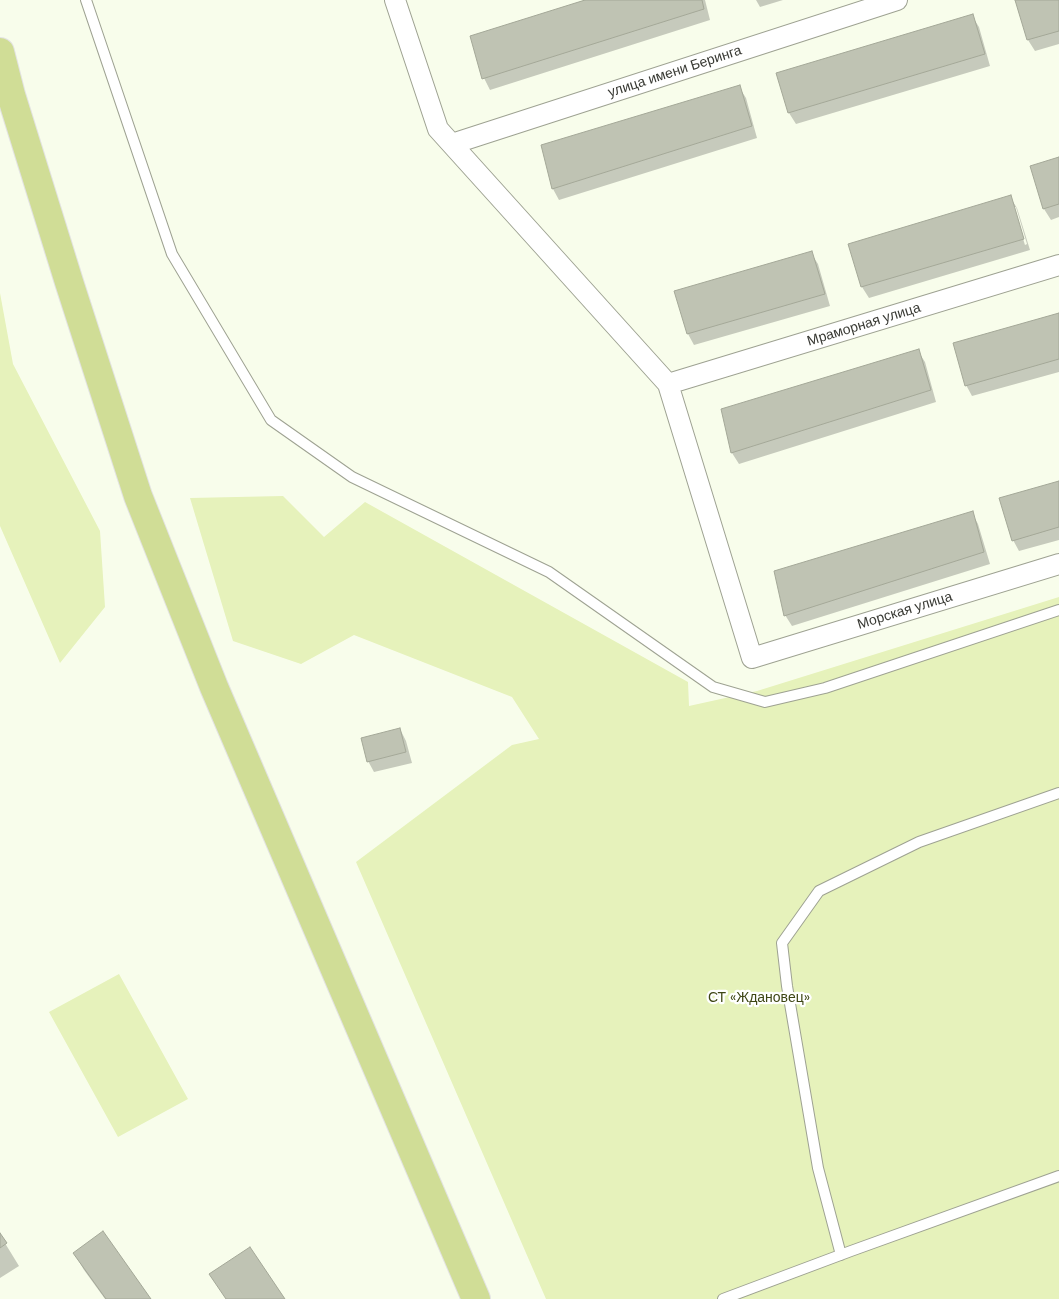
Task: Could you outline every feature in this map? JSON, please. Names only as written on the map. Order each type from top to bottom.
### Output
[{"type":"main road","points":[[0,52],[11,95],[69,282],[138,496],[218,696],[476,1299]]},
{"type":"street","points":[[395,0],[438,129],[668,384]]},
{"type":"street","name":"улица имени Беринга","points":[[452,144],[897,0]]},
{"type":"street","name":"Мраморная улица","points":[[668,384],[1059,265]]},
{"type":"street","name":"Морская улица","points":[[668,384],[752,658],[1059,564]]},
{"type":"lane","points":[[86,0],[172,254],[271,420],[352,478],[549,572],[713,687],[765,702],[825,688],[1059,610]]},
{"type":"lane","points":[[841,1255],[818,1168],[787,986],[782,943],[819,891],[919,842],[1059,793]]},
{"type":"lane","points":[[723,1299],[1059,1176]]},
{"type":"green space","points":[[0,293],[13,364],[100,531],[105,607],[60,663],[0,526]]},
{"type":"green space","name":"СТ «Ждановец»","points":[[283,496],[324,537],[365,502],[688,682],[689,706],[757,691],[1059,597],[1059,1299],[546,1299],[356,862],[512,745],[539,739],[512,697],[354,635],[301,664],[233,641],[190,498]]},
{"type":"green space","points":[[119,974],[188,1099],[118,1137],[49,1012]]},
{"type":"building","points":[[585,0],[702,0],[704,9],[482,79],[470,36]]},
{"type":"building","points":[[1015,0],[1059,0],[1059,31],[1027,40]]},
{"type":"building","points":[[973,14],[985,54],[788,113],[776,73]]},
{"type":"building","points":[[740,85],[752,126],[552,189],[541,145]]},
{"type":"building","points":[[1059,157],[1059,204],[1043,209],[1030,166]]},
{"type":"building","points":[[1011,195],[1024,239],[861,287],[848,244]]},
{"type":"building","points":[[812,251],[825,294],[687,334],[674,291]]},
{"type":"building","points":[[1059,313],[1059,359],[965,386],[953,343]]},
{"type":"building","points":[[919,349],[931,390],[731,453],[721,409]]},
{"type":"building","points":[[1059,481],[1059,527],[1012,541],[999,498]]},
{"type":"building","points":[[973,511],[984,552],[784,616],[774,571]]},
{"type":"building","points":[[400,728],[406,752],[367,762],[361,738]]},
{"type":"building","points":[[103,1231],[151,1299],[106,1299],[73,1253]]},
{"type":"building","points":[[0,1233],[7,1243],[0,1248]]},
{"type":"building","points":[[250,1247],[285,1299],[226,1299],[209,1274]]}]
